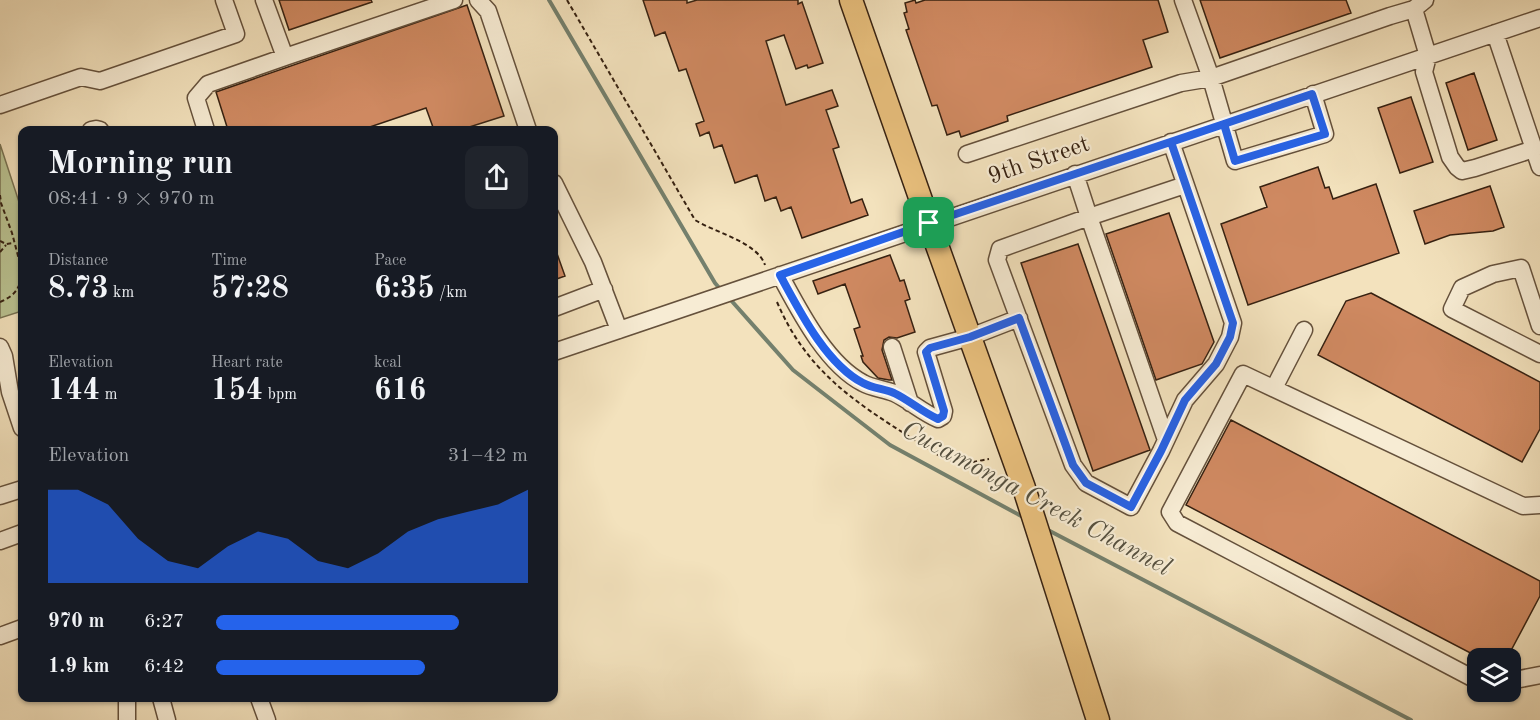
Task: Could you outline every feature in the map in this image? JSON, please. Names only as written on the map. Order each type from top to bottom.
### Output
[{"type":"main road","points":[[852,0],[1048,558],[1096,719]]},
{"type":"street","points":[[0,105],[81,77],[100,81],[236,34],[224,0]]},
{"type":"street","points":[[264,0],[285,57]]},
{"type":"street","points":[[205,126],[196,98],[208,84],[454,0]]},
{"type":"street","points":[[478,0],[488,11],[527,126]]},
{"type":"street","points":[[1183,0],[1211,78],[1235,161],[1325,134],[1312,94]]},
{"type":"street","points":[[967,154],[1181,83],[1211,78],[1387,8],[1419,5],[1428,56],[1424,72],[1450,156],[1457,167],[1462,171],[1538,159],[1495,33]]},
{"type":"street","name":"9th Street","points":[[558,351],[929,223],[1540,18]]},
{"type":"street","points":[[1171,142],[1233,323],[1230,337],[1216,364],[1185,400],[1131,507],[1086,483],[1073,465],[997,260],[1000,249],[1185,185]]},
{"type":"street","points":[[1075,174],[1166,440]]},
{"type":"street","points":[[558,191],[593,262],[619,330]]},
{"type":"street","points":[[1540,326],[1521,268],[1492,274],[1462,288],[1452,309],[1540,354]]},
{"type":"street","points":[[780,275],[819,342],[844,368],[864,384],[895,394],[938,419],[943,416],[944,411],[926,352],[930,348],[970,337],[1019,318]]},
{"type":"street","points":[[558,306],[604,289]]},
{"type":"street","points":[[1274,388],[1304,330]]},
{"type":"street","points":[[0,347],[4,356],[5,393],[18,420]]},
{"type":"street","points":[[892,347],[910,403]]},
{"type":"street","points":[[1467,675],[1178,523],[1170,512],[1243,374],[1523,506],[1540,505]]},
{"type":"street","points":[[0,496],[18,490]]},
{"type":"street","points":[[0,541],[18,534]]},
{"type":"street","points":[[0,636],[18,629]]},
{"type":"street","points":[[1521,679],[1540,675]]},
{"type":"street","points":[[127,702],[127,720]]},
{"type":"street","points":[[162,702],[167,720]]},
{"type":"street","points":[[260,702],[267,720]]},
{"type":"path","points":[[567,0],[695,220],[707,228],[756,250],[764,262]]},
{"type":"path","points":[[0,195],[0,203],[5,220],[10,227],[18,257]]},
{"type":"path","points":[[0,242],[14,243]]},
{"type":"path","points":[[0,252],[6,244]]},
{"type":"path","points":[[0,302],[8,299],[18,288]]},
{"type":"green space","points":[[0,144],[18,199],[18,312],[0,318]]},
{"type":"building","points":[[279,0],[371,0],[372,2],[289,30]]},
{"type":"building","points":[[643,0],[687,0],[687,3],[697,0],[798,0],[798,4],[802,2],[823,63],[796,69],[784,35],[766,41],[786,105],[832,90],[838,106],[826,110],[839,147],[833,149],[851,203],[862,199],[868,215],[802,238],[791,207],[781,211],[776,197],[765,201],[757,175],[735,183],[722,145],[714,148],[709,132],[700,136],[696,124],[704,121],[686,69],[679,71],[665,32],[655,36]]},
{"type":"building","points":[[915,0],[916,3],[925,0],[1158,0],[1168,32],[1143,40],[1152,67],[1007,116],[1008,121],[961,137],[959,131],[947,135],[937,105],[932,106],[906,30],[909,29],[904,13],[907,12],[905,3]]},
{"type":"building","points":[[1200,0],[1346,0],[1351,13],[1220,58]]},
{"type":"building","points":[[467,5],[504,116],[473,126],[433,126],[426,108],[373,126],[227,126],[216,92]]},
{"type":"building","points":[[1474,73],[1497,140],[1468,150],[1446,83]]},
{"type":"building","points":[[1411,97],[1433,162],[1400,173],[1378,108]]},
{"type":"building","points":[[1318,167],[1325,188],[1329,187],[1333,199],[1376,184],[1399,253],[1248,305],[1221,224],[1267,207],[1260,187]]},
{"type":"building","points":[[1490,186],[1504,227],[1493,231],[1450,235],[1425,244],[1414,211]]},
{"type":"building","points":[[1169,213],[1214,342],[1202,364],[1156,380],[1106,234]]},
{"type":"building","points":[[1078,244],[1150,450],[1093,471],[1021,263]]},
{"type":"building","points":[[890,255],[900,281],[904,280],[910,299],[905,301],[915,332],[884,340],[882,350],[892,380],[878,378],[863,362],[854,329],[860,327],[845,284],[818,294],[813,281]]},
{"type":"building","points":[[558,256],[565,276],[558,279]]},
{"type":"building","points":[[1371,293],[1540,382],[1540,429],[1522,462],[1318,355],[1346,301]]},
{"type":"building","points":[[1231,420],[1540,581],[1540,596],[1512,648],[1467,648],[1467,651],[1186,505]]},
{"type":"waterway","name":"Cucamonga Creek Channel","points":[[549,0],[721,290]]},
{"type":"waterway","name":"Cucamonga Creek Channel","points":[[729,298],[793,370],[890,445],[1023,517]]},
{"type":"waterway","name":"Cucamonga Creek Channel","points":[[1046,529],[1411,720]]},
{"type":"route","points":[[929,223],[780,275],[819,342],[844,368],[864,384],[895,394],[938,419],[943,416],[944,411],[926,352],[930,348],[970,337],[1019,318],[1073,465],[1086,483],[1131,507],[1185,400],[1216,364],[1230,337],[1233,323],[1171,142],[1312,94],[1325,134],[1235,161],[1224,124],[1171,142],[929,223]]}]
